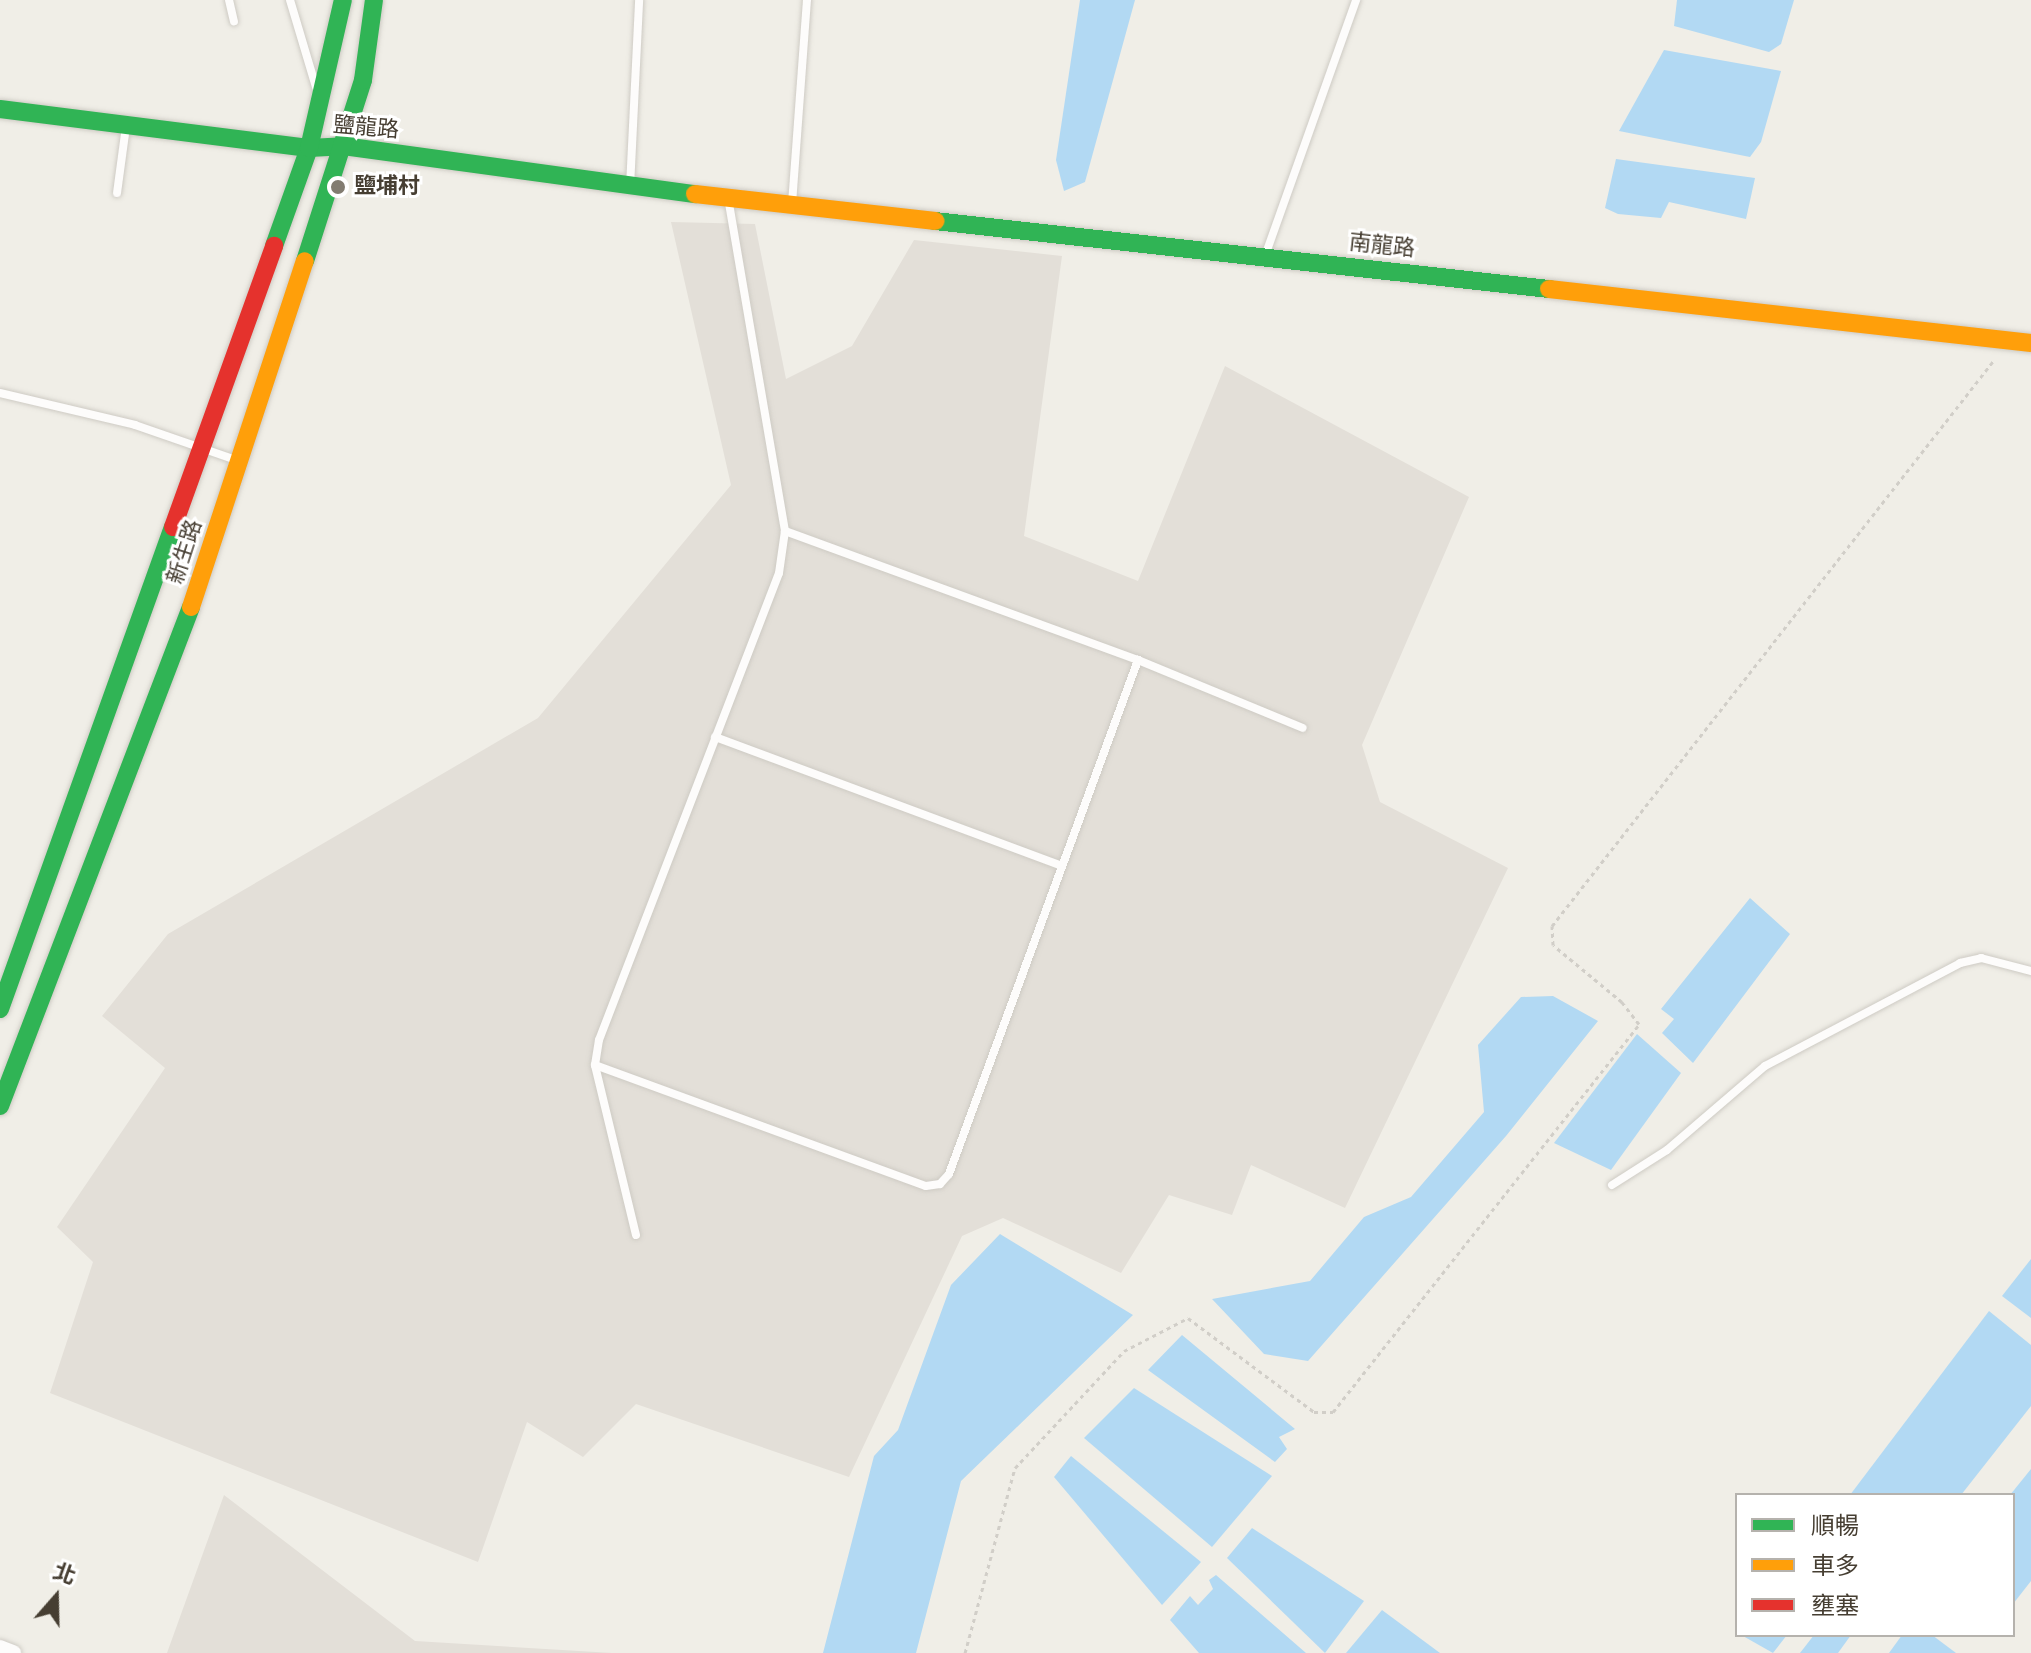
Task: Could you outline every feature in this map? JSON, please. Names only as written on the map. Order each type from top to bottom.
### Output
[{"type":"street","name":"新生路","points":[[0,1009],[8,965],[202,446],[309,148],[321,107],[343,0]]},
{"type":"street","name":"新生路","points":[[0,1106],[178,648],[363,80],[374,0]]},
{"type":"street","name":"鹽龍路","points":[[0,109],[309,148],[343,146],[630,187],[728,197]]},
{"type":"street","name":"南龍路","points":[[728,197],[2031,343]]},
{"type":"street","points":[[0,1648],[13,1653]]},
{"type":"lane","points":[[229,0],[234,21]]},
{"type":"lane","points":[[290,0],[321,107]]},
{"type":"lane","points":[[630,187],[639,0]]},
{"type":"lane","points":[[792,205],[807,0]]},
{"type":"lane","points":[[1265,257],[1356,0]]},
{"type":"lane","points":[[117,193],[126,125]]},
{"type":"lane","points":[[636,1235],[595,1065],[599,1040],[779,573],[785,531],[728,197]]},
{"type":"lane","points":[[0,393],[202,446],[240,461]]},
{"type":"lane","points":[[785,531],[1138,660],[1303,728]]},
{"type":"lane","points":[[595,1065],[926,1186],[940,1184],[949,1174],[1138,660]]},
{"type":"lane","points":[[715,737],[1062,866]]},
{"type":"lane","points":[[1612,1185],[1667,1150],[1765,1066],[1960,963],[1991,959],[2031,971]]},
{"type":"path","points":[[965,1653],[1015,1468],[1124,1351],[1188,1318],[1314,1412],[1333,1412],[1639,1024],[1622,1002],[1553,945],[1552,926],[2009,340]]},
{"type":"shaded area","points":[[671,222],[755,224],[786,379],[852,346],[914,240],[1062,256],[1024,536],[1138,581],[1225,366],[1469,497],[1362,745],[1380,802],[1508,868],[1345,1208],[1251,1165],[1232,1215],[1169,1195],[1121,1273],[1003,1218],[962,1236],[849,1477],[636,1404],[583,1457],[527,1422],[478,1562],[50,1393],[93,1262],[57,1227],[165,1068],[102,1016],[168,934],[538,718],[731,485]]},
{"type":"shaded area","points":[[224,1495],[415,1641],[612,1653],[167,1653]]},
{"type":"water","points":[[1080,0],[1135,0],[1085,182],[1064,191],[1056,160]]},
{"type":"water","points":[[1677,0],[1794,0],[1781,44],[1769,52],[1674,26]]},
{"type":"water","points":[[1664,50],[1781,71],[1761,142],[1750,157],[1619,131]]},
{"type":"water","points":[[1616,159],[1755,178],[1746,219],[1669,202],[1661,218],[1618,214],[1605,208]]},
{"type":"water","points":[[1750,898],[1790,934],[1693,1063],[1662,1033],[1674,1019],[1661,1009]]},
{"type":"water","points":[[1553,996],[1598,1021],[1506,1136],[1308,1361],[1264,1354],[1212,1299],[1310,1281],[1364,1217],[1411,1197],[1484,1112],[1478,1045],[1521,997]]},
{"type":"water","points":[[1637,1034],[1681,1073],[1611,1170],[1554,1143]]},
{"type":"water","points":[[1000,1234],[1133,1315],[961,1481],[916,1653],[823,1653],[874,1456],[898,1430],[951,1285]]},
{"type":"water","points":[[2031,1259],[2031,1318],[2002,1296]]},
{"type":"water","points":[[1989,1311],[2031,1345],[2031,1406],[1963,1493],[1852,1493]]},
{"type":"water","points":[[1182,1335],[1295,1429],[1279,1437],[1287,1449],[1275,1462],[1148,1370]]},
{"type":"water","points":[[1134,1388],[1272,1476],[1212,1547],[1084,1438]]},
{"type":"water","points":[[1071,1456],[1201,1562],[1162,1605],[1054,1477]]},
{"type":"water","points":[[2031,1469],[2031,1581],[2015,1601],[2015,1493],[2012,1493]]},
{"type":"water","points":[[1252,1528],[1364,1601],[1325,1653],[1227,1558]]},
{"type":"water","points":[[1216,1575],[1306,1653],[1199,1653],[1170,1620],[1190,1596],[1198,1605],[1213,1589],[1209,1580]]},
{"type":"water","points":[[1382,1610],[1440,1653],[1346,1653]]},
{"type":"water","points":[[1745,1637],[1785,1637],[1773,1653]]},
{"type":"water","points":[[1812,1637],[1850,1637],[1838,1653],[1800,1653]]},
{"type":"water","points":[[1901,1637],[1935,1637],[1956,1653],[1889,1653]]},
{"type":"traffic: fast","points":[[274,246],[309,148],[343,0]]},
{"type":"traffic: fast","points":[[305,261],[363,80],[374,0]]},
{"type":"traffic: fast","points":[[0,109],[309,148],[343,146],[695,194]]},
{"type":"traffic: fast","points":[[935,221],[1549,289]]},
{"type":"traffic: fast","points":[[0,1009],[173,527]]},
{"type":"traffic: fast","points":[[0,1106],[191,607]]},
{"type":"traffic: slow","points":[[695,194],[935,221]]},
{"type":"traffic: slow","points":[[191,607],[305,261]]},
{"type":"traffic: slow","points":[[1549,289],[2031,343]]},
{"type":"traffic: jam","points":[[173,527],[274,246]]},
{"type":"place","name":"鹽埔村","points":[[338,187]]}]
